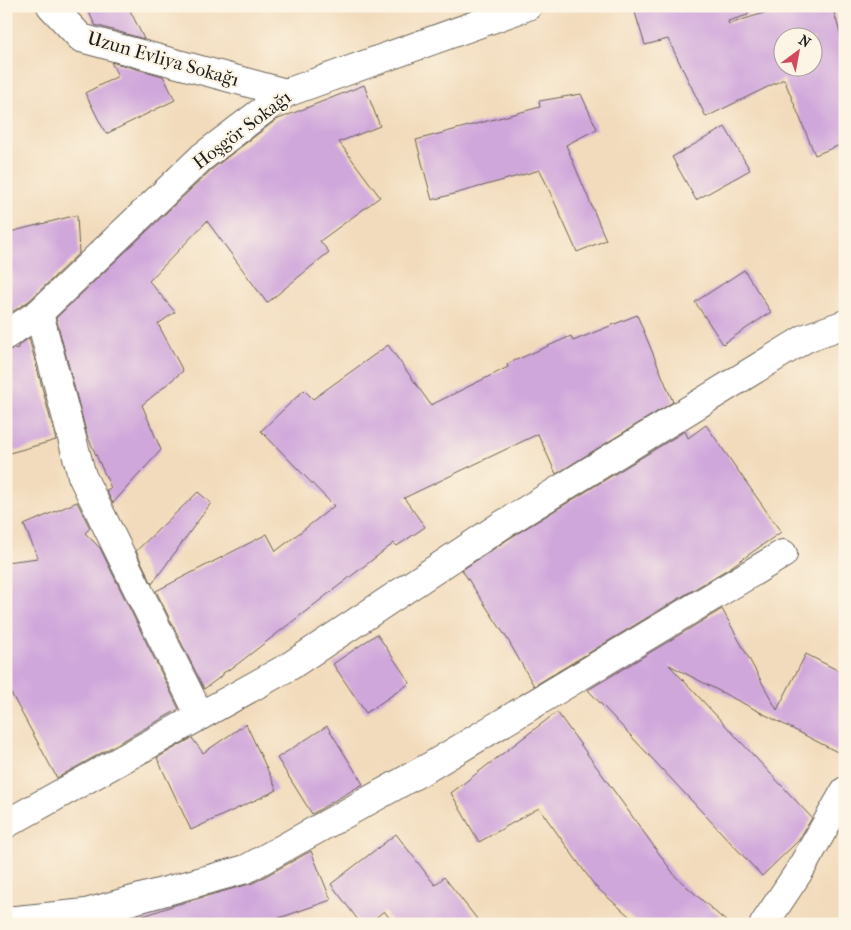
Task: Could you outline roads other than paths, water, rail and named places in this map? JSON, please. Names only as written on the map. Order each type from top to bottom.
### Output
[{"type":"street","name":"Uzun Evliya Sokağı","points":[[51,6],[81,38],[286,93]]},
{"type":"street","name":"Hoşgör Sokağı","points":[[6,335],[39,313],[202,157],[286,93],[528,6]]},
{"type":"street","points":[[39,313],[82,476],[200,716]]},
{"type":"street","points":[[6,824],[290,666],[502,525],[806,338],[845,324]]},
{"type":"street","points":[[6,921],[86,913],[246,869],[429,767],[783,554]]},
{"type":"street","points":[[764,924],[800,870],[845,791]]}]
